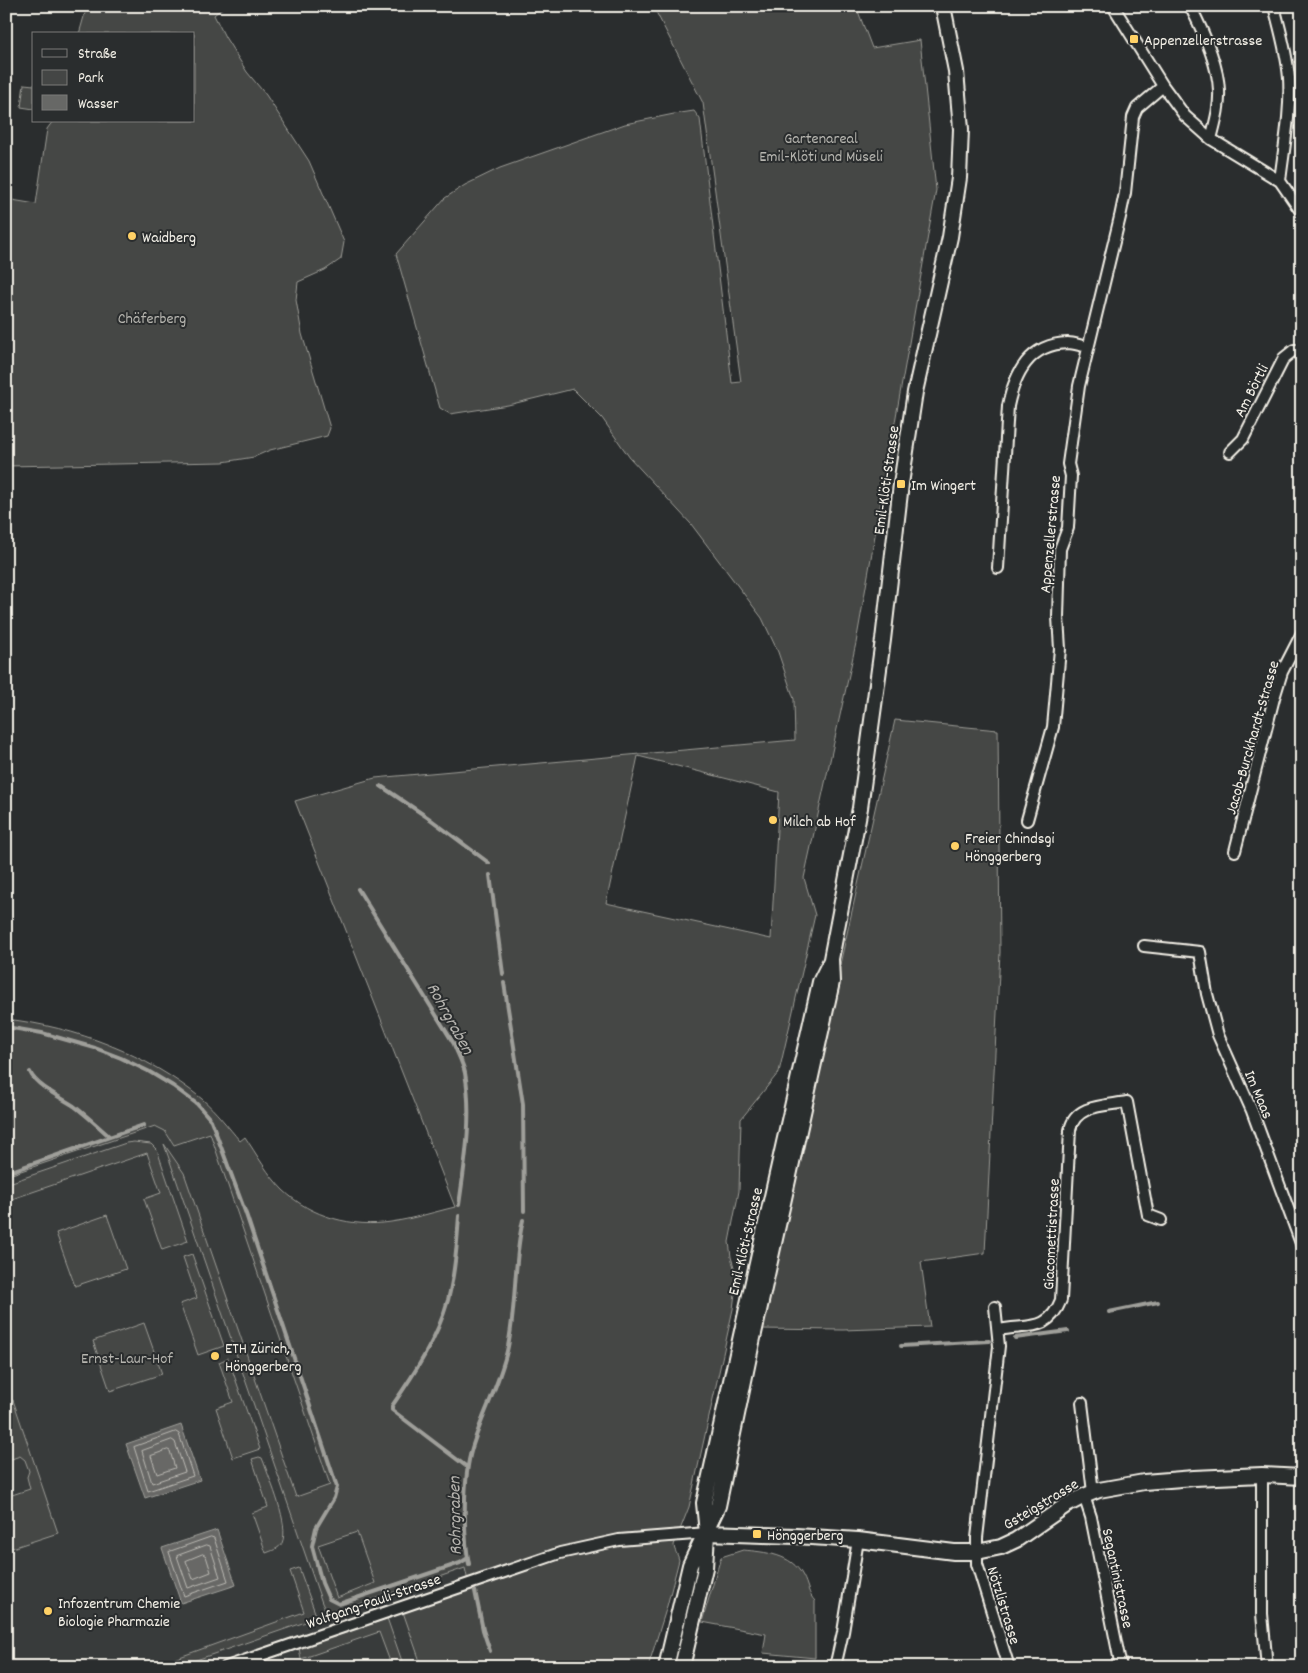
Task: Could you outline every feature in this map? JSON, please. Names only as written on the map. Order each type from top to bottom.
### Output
[{"type":"street","name":"Emil-Klöti-Strasse","points":[[666,1667],[690,1565],[707,1533],[718,1506],[751,1347],[832,982],[831,959],[860,808],[883,640],[901,484],[915,392],[950,237],[959,178],[961,128],[956,71],[943,6]]},
{"type":"street","points":[[1113,6],[1163,86],[1185,116],[1211,139],[1280,181],[1302,214]]},
{"type":"street","points":[[1190,6],[1205,39],[1217,74],[1219,90],[1218,115],[1211,139]]},
{"type":"street","points":[[1274,6],[1286,53],[1289,78],[1288,109],[1280,181]]},
{"type":"street","name":"Appenzellerstrasse","points":[[1027,820],[1053,727],[1060,649],[1058,617],[1060,549],[1068,528],[1071,476],[1068,464],[1079,386],[1125,193],[1133,118],[1137,108],[1163,86]]},
{"type":"street","points":[[998,568],[1008,406],[1018,372],[1030,358],[1047,347],[1069,343],[1088,347]]},
{"type":"street","name":"Am Börtli","points":[[1230,452],[1243,439],[1284,358],[1294,350],[1302,350]]},
{"type":"street","name":"Jacob-Burckhardt-Strasse","points":[[1235,851],[1274,698],[1282,672],[1302,633]]},
{"type":"street","name":"Im Maas","points":[[1144,946],[1200,952],[1207,994],[1218,1035],[1252,1111],[1302,1246]]},
{"type":"street","name":"Giacomettistrasse","points":[[998,1330],[1040,1324],[1053,1315],[1062,1300],[1070,1130],[1074,1117],[1079,1112],[1086,1109],[1127,1102],[1148,1215],[1161,1220]]},
{"type":"street","points":[[977,1552],[999,1346],[995,1307]]},
{"type":"street","name":"Segantinistrasse","points":[[1082,1403],[1091,1517],[1121,1667]]},
{"type":"street","points":[[1262,1475],[1262,1614],[1267,1667]]},
{"type":"street","name":"Gsteigstrasse","points":[[707,1533],[858,1540],[954,1552],[977,1552],[1001,1547],[1016,1540],[1050,1516],[1088,1494],[1144,1482],[1262,1475],[1302,1477]]},
{"type":"street","name":"Emil-Klöti-Strasse","points":[[682,1667],[705,1568],[707,1533]]},
{"type":"street","name":"Wolfgang-Pauli-Strasse","points":[[226,1667],[560,1553],[619,1540],[707,1533]]},
{"type":"street","points":[[835,1667],[843,1632],[858,1540]]},
{"type":"street","name":"Nötzlistrasse","points":[[977,1552],[977,1564],[1009,1667]]},
{"type":"street","points":[[257,1656],[261,1667]]},
{"type":"shaded area","name":"ETH Zürich, Hönggerberg","points":[[6,1019],[53,1027],[120,1050],[144,1061],[186,1087],[203,1100],[227,1125],[265,1178],[689,1507],[674,1545],[674,1551],[679,1560],[648,1667],[6,1667]]},
{"type":"green space","name":"Chäferberg","points":[[87,6],[225,6],[214,15],[225,37],[309,161],[344,242],[341,259],[325,270],[298,282],[296,300],[302,334],[330,428],[327,436],[270,450],[254,457],[223,462],[6,466],[6,199],[36,204],[47,129],[52,122],[195,122],[195,32],[80,32]]},
{"type":"green space","name":"Gartenareal Emil-Klöti und Müseli","points":[[653,6],[856,6],[872,48],[920,40],[936,190],[856,643],[804,878],[815,915],[779,1072],[741,1119],[739,1191],[729,1242],[737,1277],[733,1309],[689,1507],[674,1545],[679,1560],[648,1667],[485,1667],[471,1659],[449,1667],[422,1667],[403,1612],[470,1590],[465,1568],[328,1615],[322,1603],[164,1144],[184,1173],[296,1497],[330,1485],[210,1133],[174,1145],[165,1131],[155,1126],[6,1176],[6,1019],[58,1029],[110,1045],[134,1056],[181,1083],[202,1099],[240,1141],[245,1137],[283,1190],[319,1214],[348,1222],[377,1223],[407,1219],[455,1207],[295,801],[375,778],[795,740],[794,699],[778,652],[762,618],[691,524],[630,458],[602,418],[573,389],[508,405],[450,414],[440,408],[396,254],[445,198],[465,185],[500,168],[625,124],[694,111],[700,119],[732,383],[741,382],[703,103]],"holes":[[[638,756],[779,792],[771,939],[606,903]],[[357,1532],[375,1583],[337,1598],[318,1545]]]},
{"type":"green space","points":[[24,84],[32,85],[32,109],[21,107]]},
{"type":"green space","points":[[895,720],[998,730],[1000,952],[985,1253],[921,1262],[930,1327],[843,1330],[758,1329]]},
{"type":"green space","points":[[126,1143],[151,1144],[157,1150],[188,1241],[162,1250],[144,1199],[161,1193],[147,1153],[6,1201],[6,1184]]},
{"type":"green space","points":[[107,1215],[126,1269],[75,1286],[56,1233]]},
{"type":"green space","points":[[192,1254],[224,1346],[198,1355],[180,1304],[197,1298],[183,1257]]},
{"type":"green space","name":"Ernst-Laur-Hof","points":[[144,1323],[162,1374],[110,1391],[93,1341]]},
{"type":"green space","points":[[228,1358],[260,1449],[233,1458],[216,1408],[233,1402],[219,1362]]},
{"type":"green space","points":[[13,1400],[58,1533],[6,1550],[6,1497],[30,1489],[27,1477],[29,1471],[25,1460],[20,1456],[6,1461],[6,1403]]},
{"type":"green space","points":[[262,1458],[274,1491],[281,1515],[284,1535],[281,1545],[266,1553],[252,1513],[268,1507],[252,1459]]},
{"type":"green space","points":[[743,1550],[777,1555],[792,1563],[805,1579],[815,1601],[815,1658],[763,1653],[766,1634],[702,1622],[721,1557]]},
{"type":"green space","points":[[299,1568],[317,1618],[176,1667],[152,1667],[304,1612],[290,1571]]},
{"type":"green space","points":[[387,1618],[404,1667],[392,1667],[379,1632],[301,1659],[299,1648]]},
{"type":"water","points":[[181,1425],[200,1480],[145,1498],[126,1444]]},
{"type":"water","points":[[217,1530],[236,1585],[181,1603],[162,1548]]},
{"type":"waterway","name":"Rohrgraben","points":[[381,786],[430,819],[489,863]]},
{"type":"waterway","name":"Rohrgraben","points":[[490,875],[503,974]]},
{"type":"waterway","name":"Rohrgraben","points":[[358,889],[454,1044],[464,1069],[468,1122],[466,1156],[459,1205]]},
{"type":"waterway","name":"Rohrgraben","points":[[504,983],[523,1104],[524,1211]]},
{"type":"waterway","points":[[6,1027],[42,1033],[95,1048],[121,1058],[173,1086],[197,1104],[211,1120],[246,1214],[337,1487],[334,1498],[316,1528],[312,1546],[322,1583],[329,1599],[339,1604],[460,1563],[468,1558]]},
{"type":"waterway","points":[[30,1072],[43,1087],[74,1106],[110,1137]]},
{"type":"waterway","points":[[6,1173],[144,1125]]},
{"type":"waterway","name":"Rohrgraben","points":[[459,1216],[448,1300],[432,1342],[392,1406],[392,1410],[467,1467]]},
{"type":"waterway","name":"Rohrgraben","points":[[469,1564],[465,1506],[469,1460],[476,1436],[500,1376],[507,1351],[523,1220]]},
{"type":"waterway","points":[[1109,1312],[1158,1302]]},
{"type":"waterway","points":[[1015,1338],[1068,1331]]},
{"type":"waterway","points":[[901,1346],[989,1341]]},
{"type":"waterway","name":"Rohrgraben","points":[[475,1591],[483,1630],[490,1651]]},
{"type":"place","name":"Appenzellerstrasse","points":[[1134,39]]},
{"type":"place","name":"Waidberg","points":[[132,236]]},
{"type":"place","name":"Im Wingert","points":[[901,484]]},
{"type":"place","name":"Milch ab Hof","points":[[773,820]]},
{"type":"place","name":"Freier Chindsgi Hönggerberg","points":[[955,846]]},
{"type":"place","name":"ETH Zürich, Hönggerberg","points":[[215,1356]]},
{"type":"place","name":"Hönggerberg","points":[[757,1534]]},
{"type":"place","name":"Infozentrum Chemie Biologie Pharmazie","points":[[48,1611]]}]
